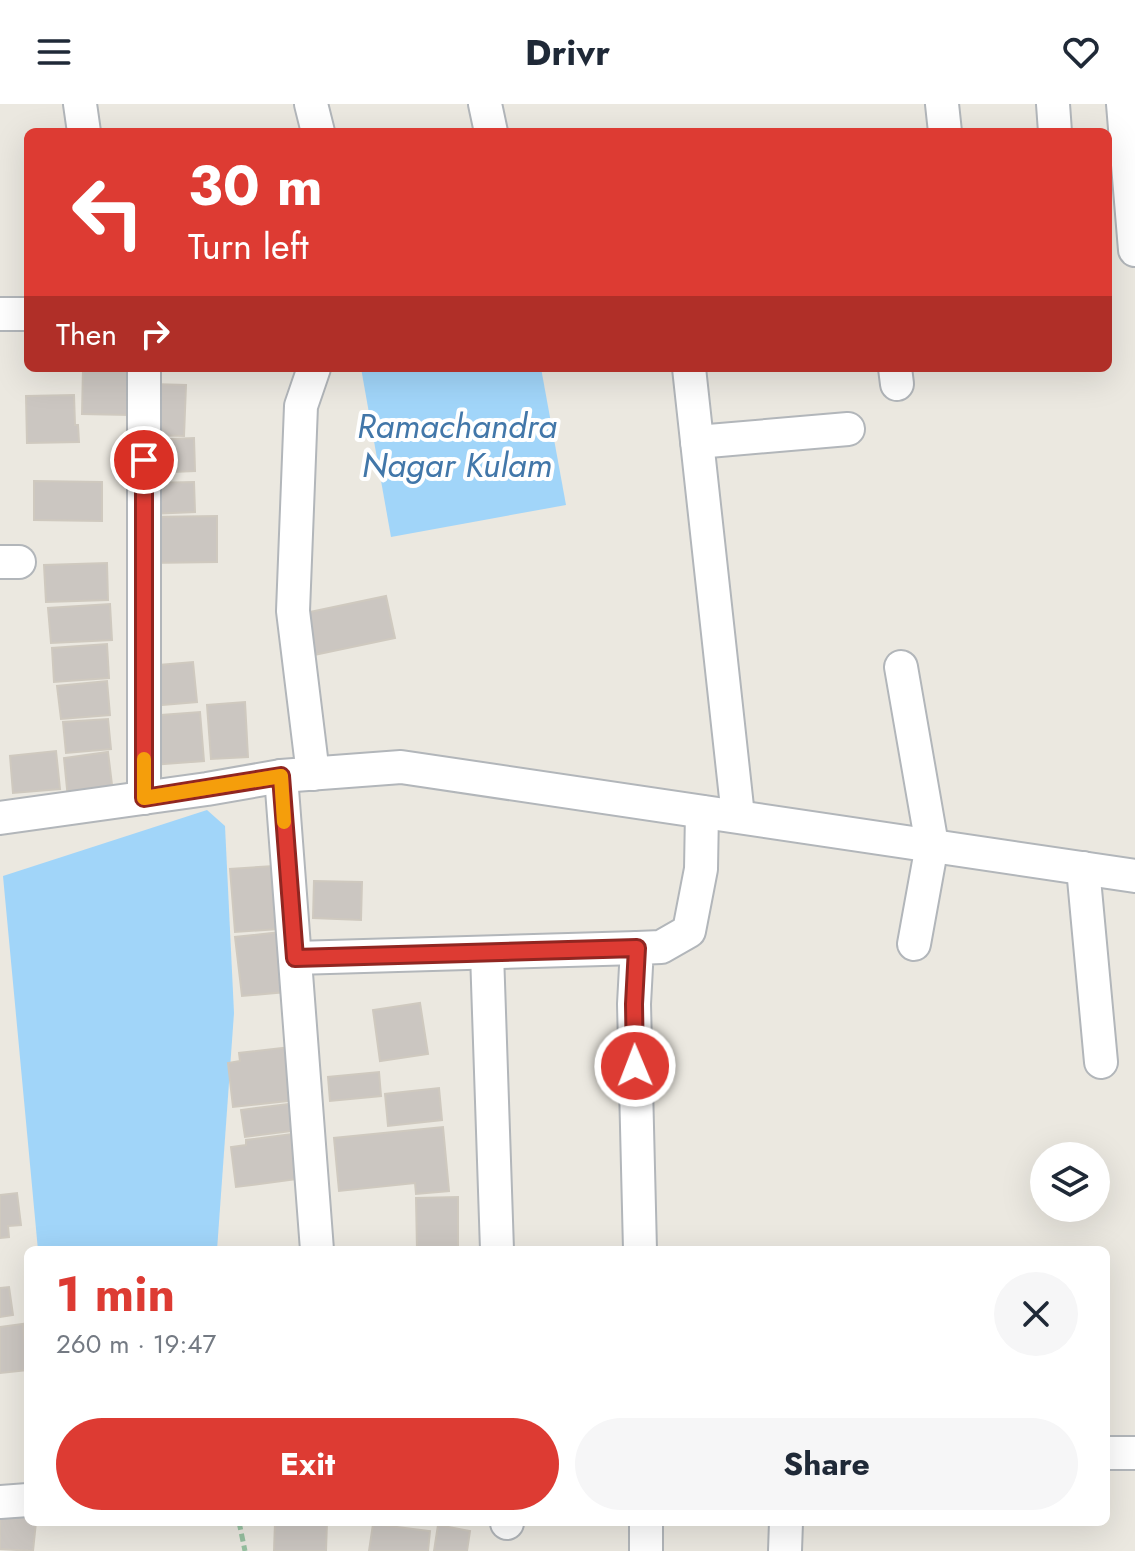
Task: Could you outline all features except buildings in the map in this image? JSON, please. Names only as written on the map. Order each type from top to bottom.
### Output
[{"type":"street","points":[[80,104],[83,128]]},
{"type":"street","points":[[311,104],[317,128]]},
{"type":"street","points":[[485,104],[490,128]]},
{"type":"street","points":[[942,104],[945,128]]},
{"type":"street","points":[[1053,104],[1055,128]]},
{"type":"street","points":[[1123,104],[1135,250]]},
{"type":"street","points":[[0,314],[24,314]]},
{"type":"street","points":[[144,372],[144,798]]},
{"type":"street","points":[[313,372],[301,406],[293,611],[313,774]]},
{"type":"street","points":[[689,372],[738,816]]},
{"type":"street","points":[[697,442],[848,429]]},
{"type":"street","points":[[901,667],[932,845],[914,944]]},
{"type":"street","points":[[0,818],[281,776],[401,767],[1135,876]]},
{"type":"street","points":[[281,776],[317,1246]]},
{"type":"street","points":[[295,958],[661,947],[689,931],[701,869],[702,812]]},
{"type":"street","points":[[1083,868],[1101,1062]]},
{"type":"street","points":[[637,948],[634,1004],[640,1246]]},
{"type":"street","points":[[487,953],[497,1246]]},
{"type":"street","points":[[1110,1453],[1135,1453]]},
{"type":"street","points":[[0,1502],[24,1500]]},
{"type":"street","points":[[646,1526],[646,1551]]},
{"type":"street","points":[[785,1551],[786,1526]]},
{"type":"path","points":[[240,1526],[245,1551]]},
{"type":"water","name":"Ramachandra Nagar Kulam","points":[[362,372],[542,372],[566,505],[391,537]]},
{"type":"water","points":[[207,810],[225,826],[234,1013],[217,1246],[38,1246],[3,876]]},
{"type":"slow traffic","points":[[144,759],[144,798],[281,776],[284,822]]},
{"type":"route","points":[[144,460],[144,798],[281,776],[295,958],[637,948],[635,1066]]}]
